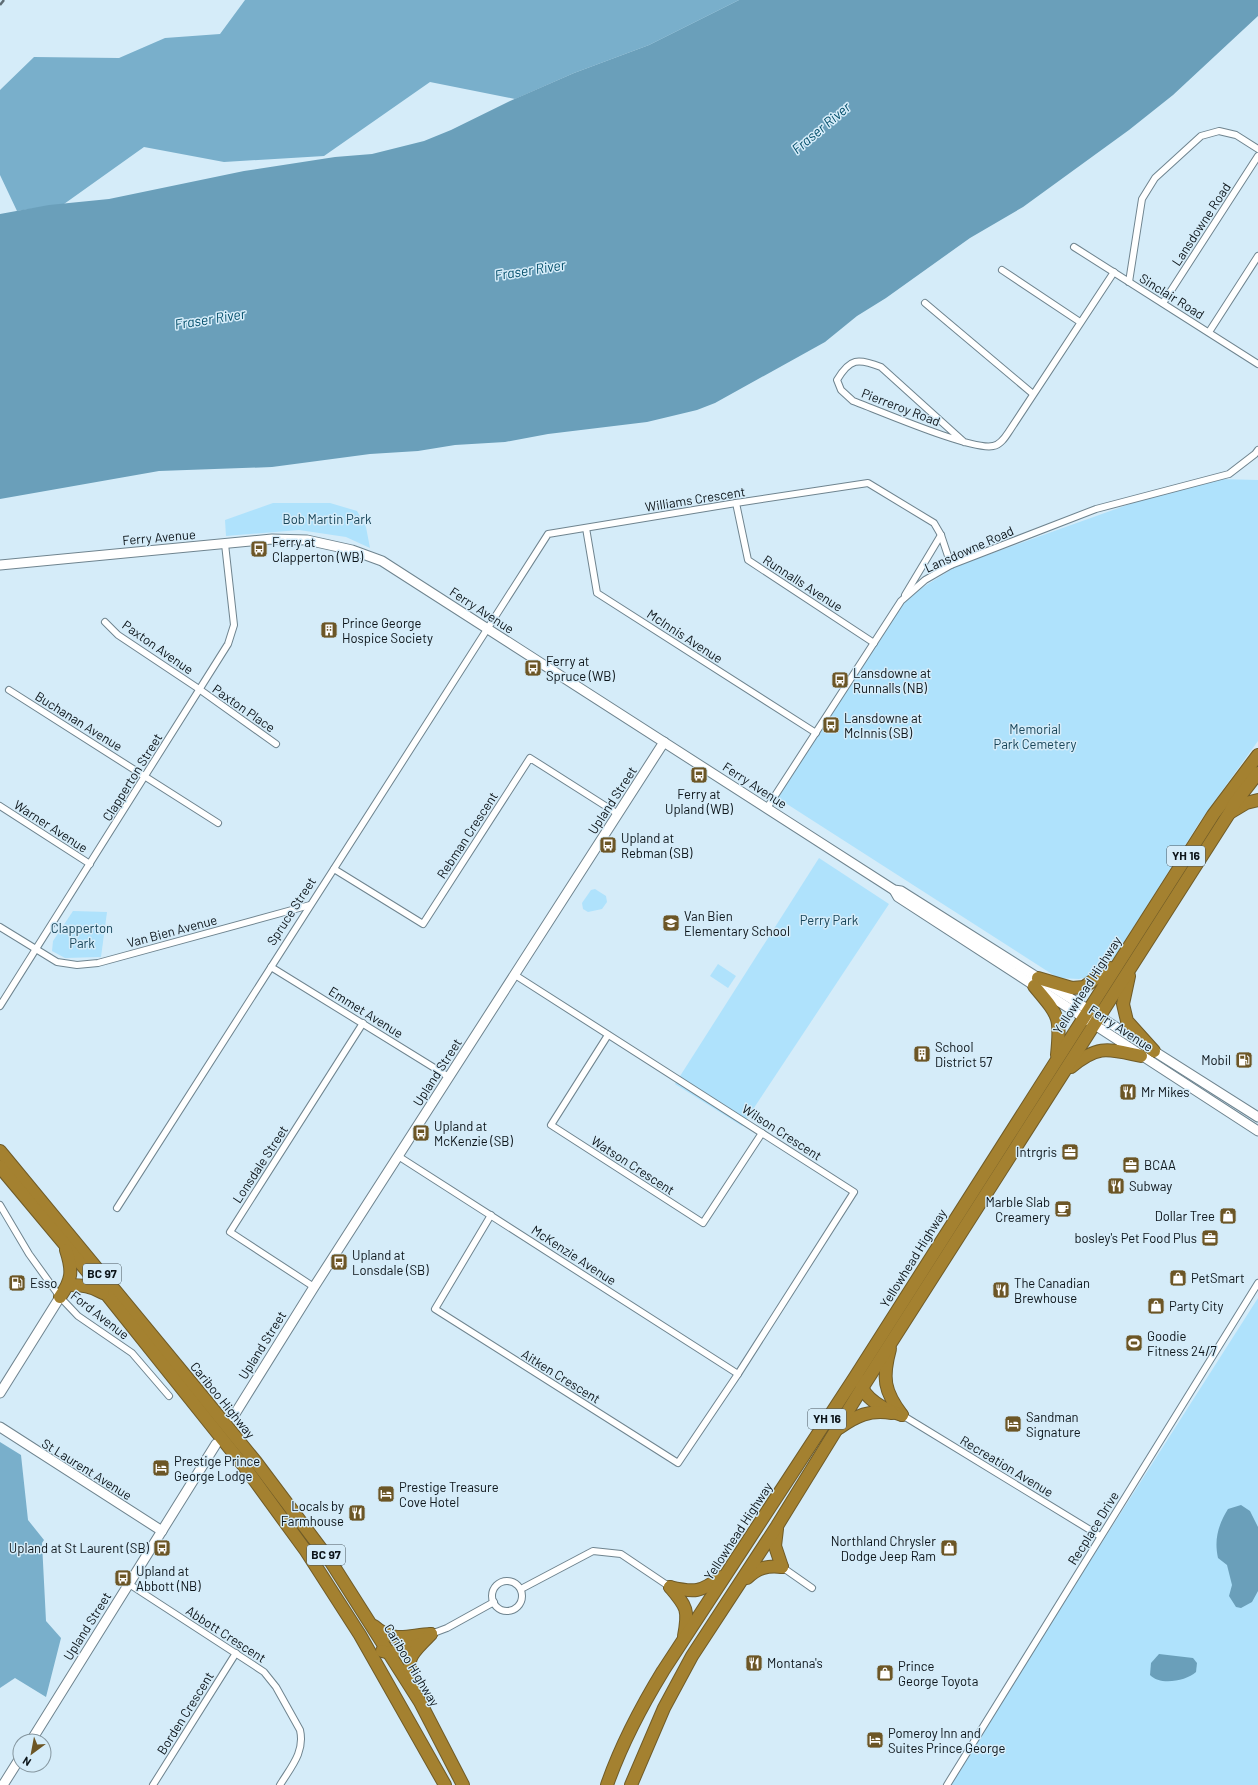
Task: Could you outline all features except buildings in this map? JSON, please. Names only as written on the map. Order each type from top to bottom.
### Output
[{"type":"highway","name":"Yellowhead Highway","points":[[607,1785],[623,1745],[650,1692],[874,1348],[1057,1058],[1213,815],[1258,755]]},
{"type":"highway","name":"Yellowhead Highway","points":[[631,1785],[648,1741],[679,1679],[777,1526],[833,1433],[1064,1073],[1234,804],[1258,773]]},
{"type":"highway","points":[[1230,812],[1246,802],[1258,800]]},
{"type":"highway","points":[[1036,982],[1072,988],[1084,987],[1119,961]]},
{"type":"highway","points":[[1131,967],[1122,1004],[1127,1021],[1154,1051]]},
{"type":"highway","points":[[1036,982],[1058,1020],[1059,1034],[1057,1058]]},
{"type":"highway","points":[[1064,1073],[1085,1056],[1098,1050],[1113,1050],[1141,1056]]},
{"type":"highway","name":"Cariboo Highway","points":[[0,1151],[256,1462],[332,1562],[420,1702],[463,1785]]},
{"type":"highway","name":"Cariboo Highway","points":[[0,1168],[107,1295],[247,1470],[306,1550],[360,1635],[445,1785]]},
{"type":"highway","points":[[60,1297],[68,1286],[71,1266],[65,1245]]},
{"type":"highway","points":[[68,1286],[89,1286],[107,1295]]},
{"type":"highway","points":[[894,1338],[884,1380],[897,1414]]},
{"type":"highway","points":[[874,1348],[861,1379],[862,1388],[872,1400],[897,1414]]},
{"type":"highway","points":[[833,1433],[859,1415],[872,1412],[897,1414]]},
{"type":"highway","points":[[740,1584],[760,1568],[770,1565],[782,1567],[775,1546],[777,1526]]},
{"type":"highway","points":[[670,1587],[687,1591],[700,1590],[728,1571]]},
{"type":"highway","points":[[670,1587],[685,1606],[687,1621],[683,1642]]},
{"type":"highway","points":[[370,1622],[380,1632],[397,1637],[405,1638],[431,1634]]},
{"type":"highway","points":[[420,1702],[409,1671],[410,1660],[414,1650],[431,1634]]},
{"type":"highway","points":[[360,1635],[376,1648],[390,1653],[420,1644]]},
{"type":"main road","name":"Ferry Avenue","points":[[0,565],[272,540],[307,540],[352,550],[382,561],[894,890],[901,891],[1096,1021],[1154,1051],[1258,1117]]},
{"type":"main road","name":"Upland Street","points":[[233,1417],[314,1287],[664,742]]},
{"type":"main road","name":"Ferry Avenue","points":[[1096,1021],[1141,1056],[1258,1131]]},
{"type":"main road","points":[[0,1393],[60,1297]]},
{"type":"main road","name":"St Laurent Avenue","points":[[0,1428],[162,1530]]},
{"type":"main road","name":"Upland Street","points":[[36,1733],[216,1444]]},
{"type":"main road","points":[[3,1785],[12,1771]]},
{"type":"street","points":[[1129,282],[1142,199],[1155,178],[1201,136],[1219,131],[1236,136],[1258,149]]},
{"type":"street","name":"Lansdowne Road","points":[[1163,303],[1258,156]]},
{"type":"street","name":"Sinclair Road","points":[[1074,247],[1258,363]]},
{"type":"street","points":[[1209,332],[1258,256]]},
{"type":"street","points":[[1002,270],[1080,322]]},
{"type":"street","name":"Pierreroy Road","points":[[964,442],[881,367],[863,360],[851,362],[844,369],[838,380],[841,390],[853,401],[964,442],[985,447],[995,446],[1002,440],[1114,272]]},
{"type":"street","points":[[925,304],[1033,394]]},
{"type":"street","name":"Lansdowne Road","points":[[767,808],[901,601],[925,580],[951,566],[1096,509],[1229,474],[1258,450]]},
{"type":"street","name":"Williams Crescent","points":[[489,629],[548,534],[868,483],[934,523],[941,534],[951,566]]},
{"type":"street","name":"Runnalls Avenue","points":[[736,503],[748,560],[874,643]]},
{"type":"street","name":"McInnis Avenue","points":[[586,528],[597,593],[816,733]]},
{"type":"street","points":[[901,601],[941,534]]},
{"type":"street","name":"Clapperton Street","points":[[0,1006],[228,644],[234,625],[226,544]]},
{"type":"street","name":"Paxton Avenue","points":[[105,622],[118,635],[199,689]]},
{"type":"street","name":"Spruce Street","points":[[117,1208],[310,905],[489,629]]},
{"type":"street","name":"Paxton Place","points":[[199,689],[276,744]]},
{"type":"street","name":"Buchanan Avenue","points":[[9,690],[218,823]]},
{"type":"street","name":"Rebman Crescent","points":[[334,869],[423,924],[530,758],[618,814]]},
{"type":"street","name":"Warner Avenue","points":[[0,806],[90,864]]},
{"type":"street","name":"Van Bien Avenue","points":[[0,927],[57,962],[78,965],[98,963],[310,905]]},
{"type":"street","name":"Emmet Avenue","points":[[271,967],[449,1077]]},
{"type":"street","name":"Wilson Crescent","points":[[515,975],[854,1192],[738,1374]]},
{"type":"street","name":"Lonsdale Street","points":[[314,1287],[230,1232],[363,1023]]},
{"type":"street","name":"Watson Crescent","points":[[608,1035],[551,1125],[703,1223],[762,1133]]},
{"type":"street","name":"McKenzie Avenue","points":[[398,1156],[738,1374]]},
{"type":"street","name":"Ford Avenue","points":[[0,1205],[29,1254],[60,1297],[78,1316],[132,1353],[168,1396]]},
{"type":"street","name":"Aitken Crescent","points":[[492,1216],[435,1309],[678,1463],[738,1374]]},
{"type":"street","name":"Recplace Drive","points":[[947,1785],[1258,1283]]},
{"type":"street","name":"Recreation Avenue","points":[[897,1414],[1100,1536]]},
{"type":"street","points":[[521,1589],[593,1551],[621,1554],[670,1587]]},
{"type":"street","points":[[782,1567],[812,1588]]},
{"type":"street","points":[[500,1582],[513,1582],[521,1589],[521,1602],[515,1609],[507,1611],[503,1610],[494,1602],[493,1591],[500,1582]]},
{"type":"street","name":"Abbott Crescent","points":[[129,1584],[255,1666],[271,1679],[300,1730],[302,1738],[301,1750],[280,1785]]},
{"type":"street","points":[[431,1634],[447,1628],[494,1602]]},
{"type":"street","name":"Borden Crescent","points":[[153,1785],[236,1654]]},
{"type":"green space","name":"Memorial Park Cemetery","points":[[1220,479],[1258,480],[1258,741],[1201,820],[1114,958],[1093,976],[1079,979],[1058,978],[776,797],[899,602],[957,566],[1152,496]]},
{"type":"green space","name":"Bob Martin Park","points":[[273,503],[330,503],[357,511],[366,527],[370,548],[346,537],[299,530],[226,536],[225,520]]},
{"type":"green space","name":"Perry Park","points":[[819,858],[889,904],[742,1126],[675,1084]]},
{"type":"green space","points":[[595,889],[606,896],[607,902],[602,909],[588,912],[583,909],[582,903],[591,890]]},
{"type":"green space","name":"Clapperton Park","points":[[73,911],[107,912],[101,957],[65,958],[52,951],[53,941]]},
{"type":"green space","points":[[718,964],[736,976],[728,988],[710,976]]},
{"type":"green space","points":[[1258,1298],[1258,1785],[947,1785]]},
{"type":"shaded area","points":[[245,0],[739,0],[649,45],[574,73],[515,99],[430,82],[324,156],[224,162],[144,147],[64,204],[17,211],[0,175],[0,90],[34,57],[119,58],[165,38],[220,34]]},
{"type":"shaded area","points":[[0,1442],[21,1455],[28,1520],[44,1540],[42,1543],[46,1621],[61,1638],[46,1697],[15,1678],[0,1688]]},
{"type":"water","name":"Fraser River","points":[[739,0],[1258,0],[1258,16],[1173,95],[1129,130],[1023,207],[970,238],[886,298],[857,316],[825,342],[715,403],[697,410],[647,422],[548,434],[505,442],[455,445],[418,451],[370,454],[272,467],[159,471],[0,499],[0,214],[49,205],[109,199],[244,171],[335,157],[372,154],[424,141],[574,73],[649,45]]},
{"type":"water","points":[[1241,1505],[1250,1511],[1258,1527],[1258,1591],[1252,1602],[1241,1608],[1236,1607],[1229,1596],[1232,1585],[1227,1565],[1218,1558],[1216,1545],[1219,1527],[1228,1509]]},
{"type":"water","points":[[1159,1654],[1193,1658],[1197,1663],[1196,1672],[1186,1678],[1173,1681],[1154,1678],[1150,1675],[1151,1663]]},
{"type":"railway","points":[[0,5],[4,0]]},
{"type":"place","name":"Ferry at Clapperton (WB)","points":[[259,549]]},
{"type":"place","name":"Prince George Hospice Society","points":[[329,630]]},
{"type":"place","name":"Ferry at Spruce (WB)","points":[[533,668]]},
{"type":"place","name":"Lansdowne at Runnalls (NB)","points":[[840,680]]},
{"type":"place","name":"Lansdowne at McInnis (SB)","points":[[831,725]]},
{"type":"place","name":"Ferry at Upland (WB)","points":[[699,775]]},
{"type":"place","name":"Upland at Rebman (SB)","points":[[608,845]]},
{"type":"place","name":"Van Bien Elementary School","points":[[671,923]]},
{"type":"place","name":"School District 57","points":[[922,1054]]},
{"type":"place","name":"Mobil","points":[[1244,1060]]},
{"type":"place","name":"Mr Mikes","points":[[1128,1092]]},
{"type":"place","name":"Upland at McKenzie (SB)","points":[[421,1133]]},
{"type":"place","name":"Intrgris","points":[[1070,1152]]},
{"type":"place","name":"BCAA","points":[[1131,1165]]},
{"type":"place","name":"Subway","points":[[1116,1186]]},
{"type":"place","name":"Marble Slab Creamery","points":[[1063,1209]]},
{"type":"place","name":"Dollar Tree","points":[[1228,1216]]},
{"type":"place","name":"bosley's Pet Food Plus","points":[[1210,1238]]},
{"type":"place","name":"Upland at Lonsdale (SB)","points":[[339,1262]]},
{"type":"place","name":"PetSmart","points":[[1178,1278]]},
{"type":"place","name":"Esso","points":[[17,1283]]},
{"type":"place","name":"The Canadian Brewhouse","points":[[1001,1290]]},
{"type":"place","name":"Party City","points":[[1156,1306]]},
{"type":"place","name":"Goodie Fitness 24/7","points":[[1134,1343]]},
{"type":"place","name":"Sandman Signature","points":[[1013,1424]]},
{"type":"place","name":"Prestige Prince George Lodge","points":[[161,1468]]},
{"type":"place","name":"Prestige Treasure Cove Hotel","points":[[386,1494]]},
{"type":"place","name":"Locals by Farmhouse","points":[[357,1513]]},
{"type":"place","name":"Upland at St Laurent (SB)","points":[[162,1548]]},
{"type":"place","name":"Northland Chrysler Dodge Jeep Ram","points":[[949,1548]]},
{"type":"place","name":"Upland at Abbott (NB)","points":[[123,1578]]},
{"type":"place","name":"Montana's","points":[[754,1663]]},
{"type":"place","name":"Prince George Toyota","points":[[885,1673]]},
{"type":"place","name":"Pomeroy Inn and Suites Prince George","points":[[875,1740]]}]
